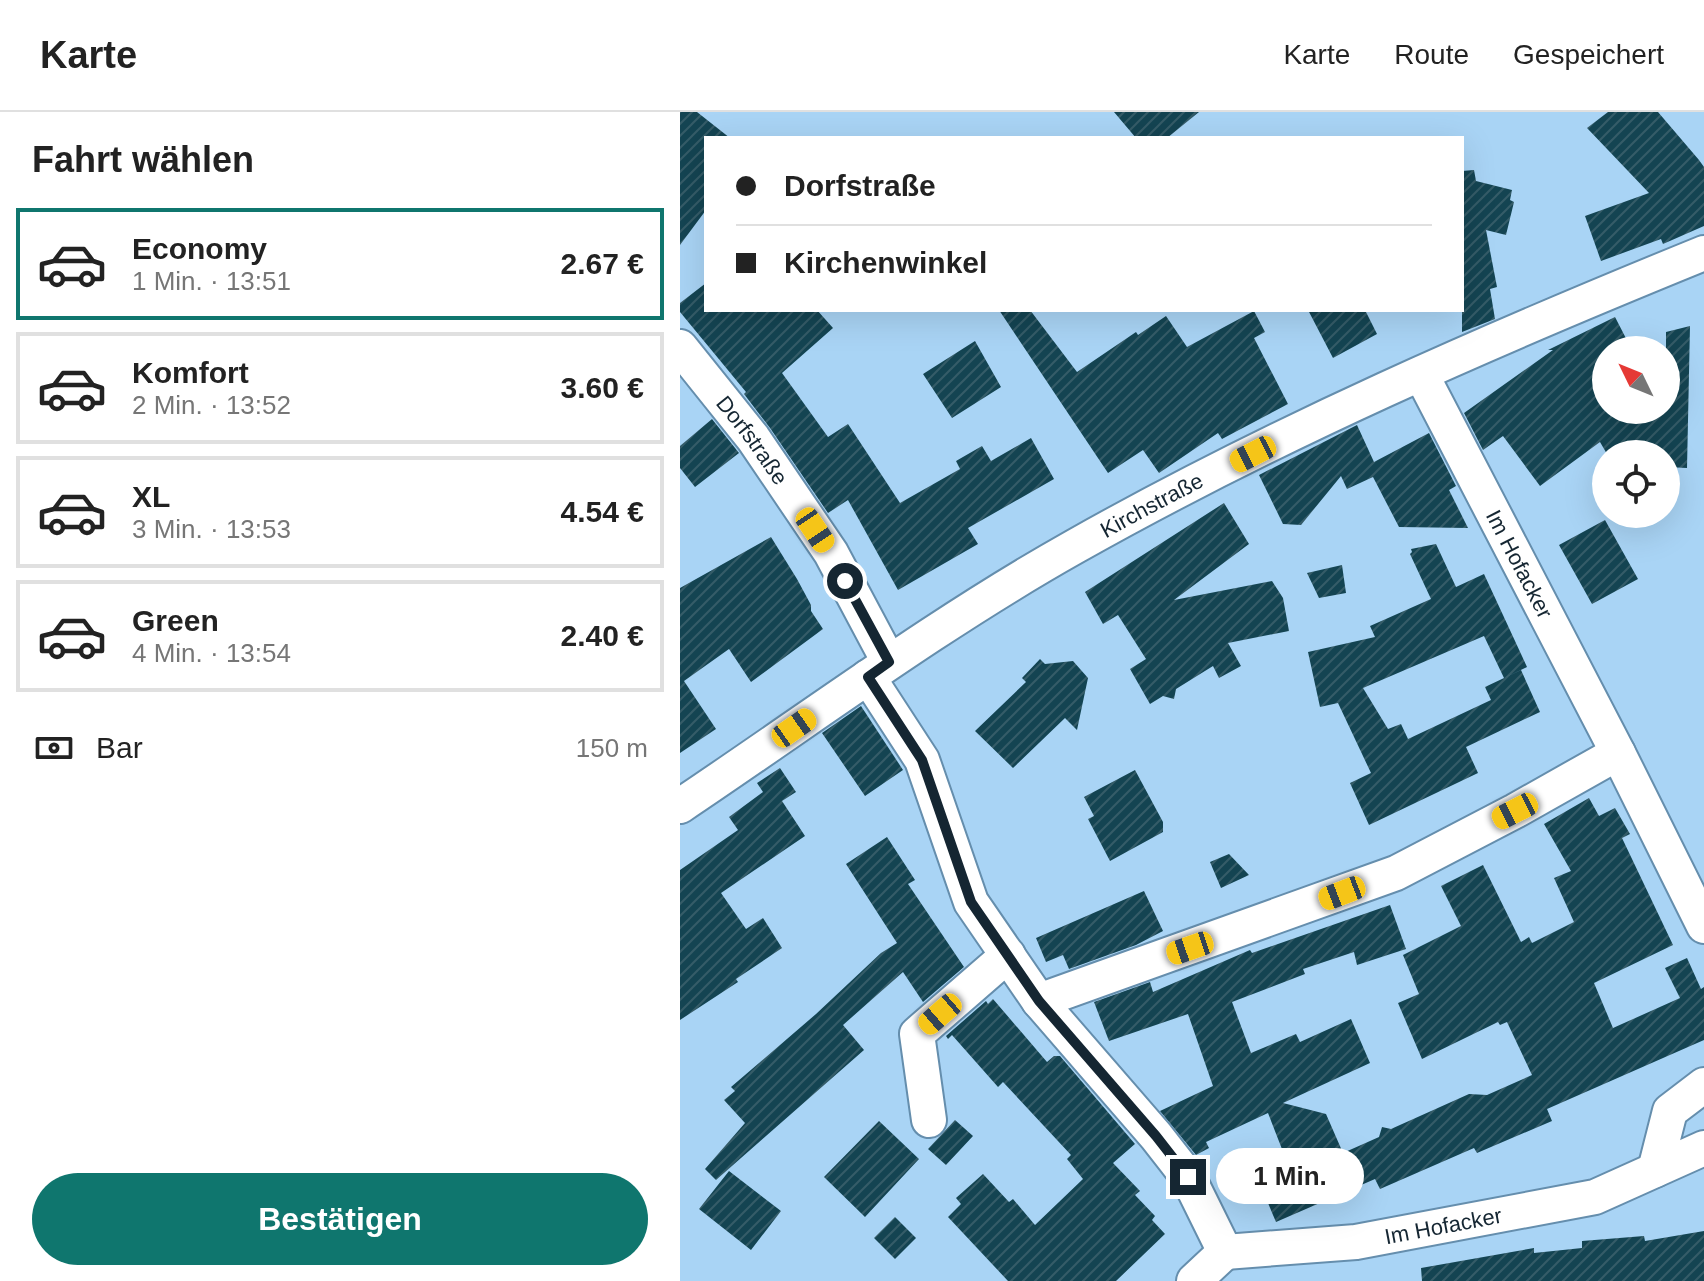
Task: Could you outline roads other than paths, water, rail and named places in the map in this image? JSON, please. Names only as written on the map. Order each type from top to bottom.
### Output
[{"type":"street","name":"Kirchstraße","points":[[680,806],[878,670],[1073,547],[1310,424],[1704,253]]},
{"type":"street","name":"Dorfstraße","points":[[680,347],[753,438],[831,553],[878,670],[922,760],[971,902],[1039,1001],[1188,1177],[1225,1252]]},
{"type":"street","name":"Im Hofacker","points":[[1421,374],[1704,926]]},
{"type":"street","points":[[1039,1001],[1396,873],[1618,753]]},
{"type":"street","points":[[929,1120],[917,1034],[1008,955]]},
{"type":"street","points":[[1644,1175],[1670,1111],[1704,1085]]},
{"type":"street","name":"Im Hofacker","points":[[1225,1252],[1356,1242],[1595,1197],[1704,1148]]},
{"type":"street","points":[[1194,1281],[1225,1252]]}]
